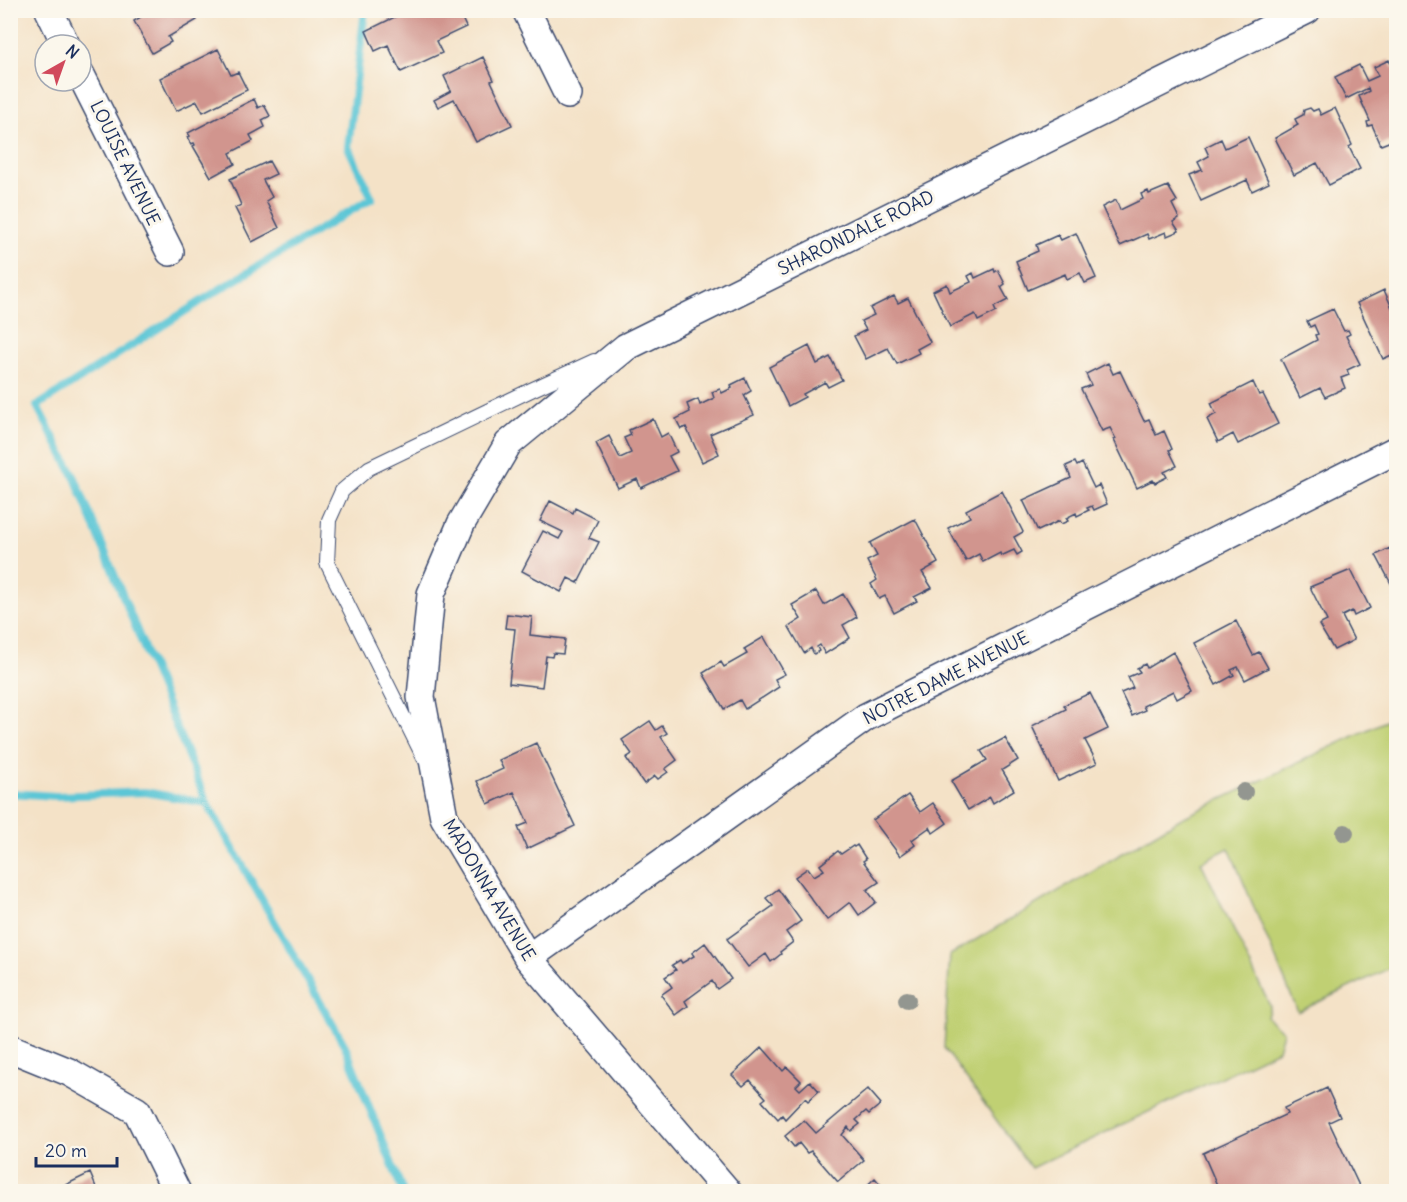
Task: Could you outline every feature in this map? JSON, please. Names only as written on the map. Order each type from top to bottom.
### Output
[{"type":"street","points":[[49,10],[60,33]]},
{"type":"street","points":[[526,10],[568,94]]},
{"type":"street","name":"SHARONDALE ROAD","points":[[461,524],[508,444],[627,347],[1307,10]]},
{"type":"street","name":"LOUISE AVENUE","points":[[90,93],[170,252]]},
{"type":"street","name":"NOTRE DAME AVENUE","points":[[528,958],[866,717],[1396,450]]},
{"type":"street","name":"MADONNA AVENUE","points":[[461,524],[431,594],[421,697],[444,817],[528,958],[728,1191]]},
{"type":"street","points":[[10,1048],[69,1072],[137,1111],[177,1191]]},
{"type":"lane","points":[[437,785],[327,563],[329,520],[333,510],[342,491],[369,468],[531,390],[627,347]]},
{"type":"green space","points":[[1396,716],[1396,960],[1392,967],[1298,1012],[1229,848],[1201,862],[1270,1006],[1267,1017],[1283,1032],[1278,1050],[1031,1168],[944,1048],[950,955],[1180,819]]},
{"type":"building","points":[[152,10],[192,10],[197,20],[168,37],[171,42],[152,53],[134,21]]},
{"type":"building","points":[[409,10],[458,10],[466,27],[436,41],[442,53],[401,72],[388,45],[375,51],[366,31]]},
{"type":"building","points":[[218,49],[231,75],[238,72],[247,90],[203,112],[197,101],[176,111],[160,78]]},
{"type":"building","points":[[483,57],[494,80],[491,81],[512,125],[476,142],[454,99],[438,107],[434,100],[451,91],[444,76]]},
{"type":"building","points":[[1389,60],[1393,68],[1396,66],[1396,107],[1391,110],[1396,122],[1396,128],[1392,130],[1396,139],[1381,145],[1372,125],[1368,126],[1367,122],[1370,121],[1359,96],[1369,91],[1368,88],[1346,99],[1335,77],[1359,65],[1367,81],[1378,76],[1374,67]]},
{"type":"building","points":[[254,99],[258,108],[264,105],[270,116],[262,120],[265,127],[250,135],[253,141],[230,153],[235,164],[211,177],[193,146],[194,143],[191,144],[187,137],[190,136],[188,133]]},
{"type":"building","points":[[1310,108],[1313,111],[1318,109],[1321,115],[1335,108],[1352,145],[1349,147],[1360,169],[1329,185],[1317,163],[1294,175],[1275,138],[1298,125],[1295,119],[1303,115],[1304,110]]},
{"type":"building","points":[[1248,137],[1269,183],[1252,191],[1247,180],[1201,201],[1189,175],[1202,170],[1198,162],[1209,156],[1205,147],[1221,139],[1225,148]]},
{"type":"building","points":[[269,161],[276,174],[263,180],[272,197],[266,201],[279,228],[252,242],[235,208],[241,205],[230,179]]},
{"type":"building","points":[[1168,186],[1177,201],[1172,204],[1179,218],[1173,222],[1179,231],[1167,236],[1166,232],[1149,239],[1147,234],[1120,246],[1102,207],[1116,200],[1120,210],[1143,199],[1141,194],[1148,191],[1149,194]]},
{"type":"building","points":[[1076,233],[1096,278],[1085,283],[1080,273],[1067,279],[1065,274],[1028,290],[1016,261],[1038,251],[1036,245],[1058,235],[1061,240]]},
{"type":"building","points":[[994,269],[995,272],[998,270],[1005,284],[1001,287],[1008,300],[994,307],[996,312],[978,321],[975,314],[950,327],[933,291],[947,284],[950,292],[971,282],[968,276],[973,273],[975,278]]},
{"type":"building","points":[[1384,290],[1394,312],[1396,311],[1396,353],[1383,359],[1357,303]]},
{"type":"building","points":[[894,296],[898,303],[908,298],[930,342],[917,349],[919,353],[897,364],[888,348],[866,359],[854,336],[866,330],[861,321],[874,315],[870,308]]},
{"type":"building","points":[[1333,309],[1344,331],[1348,330],[1350,334],[1346,336],[1360,364],[1347,370],[1349,375],[1341,378],[1345,388],[1325,397],[1320,388],[1300,398],[1281,359],[1317,340],[1315,335],[1318,334],[1314,325],[1310,327],[1307,321]]},
{"type":"building","points":[[809,346],[817,364],[830,357],[842,380],[828,387],[825,382],[803,394],[805,397],[788,406],[769,367]]},
{"type":"building","points":[[1108,363],[1113,374],[1120,371],[1144,421],[1149,419],[1156,435],[1164,431],[1172,449],[1169,450],[1177,466],[1164,472],[1167,477],[1155,483],[1153,480],[1137,488],[1110,428],[1102,431],[1081,389],[1091,385],[1086,374]]},
{"type":"building","points":[[745,378],[751,391],[744,395],[754,415],[710,434],[719,454],[702,462],[686,427],[681,429],[676,419],[690,412],[687,404],[698,399],[700,405],[714,398],[712,392],[720,389],[722,393]]},
{"type":"building","points":[[1253,382],[1259,395],[1263,394],[1278,424],[1238,444],[1233,434],[1218,442],[1207,419],[1216,414],[1211,403]]},
{"type":"building","points":[[653,419],[661,437],[668,433],[677,452],[669,456],[677,471],[641,488],[637,479],[618,488],[596,443],[609,436],[620,458],[631,453],[624,438],[631,435],[629,430]]},
{"type":"building","points":[[1075,462],[1077,466],[1082,463],[1094,488],[1099,485],[1107,504],[1094,510],[1092,506],[1077,516],[1076,513],[1066,518],[1068,521],[1061,524],[1059,521],[1038,531],[1023,500],[1071,478],[1066,466]]},
{"type":"building","points":[[1002,491],[1023,532],[1014,537],[1022,552],[1017,555],[1014,550],[1001,556],[1000,553],[983,562],[979,554],[966,561],[948,528],[970,517],[966,510]]},
{"type":"building","points":[[550,501],[573,513],[575,508],[598,520],[589,538],[599,542],[578,583],[568,578],[561,592],[522,571],[543,531],[559,539],[563,532],[540,521]]},
{"type":"building","points":[[915,519],[938,563],[922,572],[932,588],[914,597],[917,601],[894,613],[885,596],[879,599],[871,584],[877,580],[867,561],[877,556],[870,543]]},
{"type":"building","points":[[1390,548],[1396,558],[1395,591],[1376,555]]},
{"type":"building","points":[[1351,570],[1370,608],[1354,616],[1352,611],[1342,616],[1354,640],[1334,650],[1319,625],[1327,621],[1310,587]]},
{"type":"building","points":[[816,591],[824,605],[843,594],[857,617],[843,625],[850,638],[825,654],[820,645],[817,647],[819,651],[814,654],[811,648],[804,653],[789,627],[801,619],[792,605]]},
{"type":"building","points":[[507,614],[532,617],[530,635],[565,639],[563,654],[553,653],[552,657],[546,656],[542,687],[509,683],[515,629],[505,628]]},
{"type":"building","points":[[1236,621],[1253,655],[1259,652],[1268,668],[1245,680],[1238,667],[1231,670],[1234,675],[1216,685],[1194,643]]},
{"type":"building","points":[[764,637],[785,674],[775,679],[779,687],[745,709],[740,700],[724,709],[703,673],[721,662],[724,667],[747,654],[744,649]]},
{"type":"building","points":[[1173,652],[1192,691],[1177,699],[1173,691],[1143,706],[1145,710],[1132,716],[1121,693],[1133,688],[1128,677],[1140,672],[1137,668],[1145,664],[1147,668]]},
{"type":"building","points":[[1090,693],[1108,729],[1085,740],[1097,763],[1058,781],[1032,726],[1066,709],[1064,705]]},
{"type":"building","points":[[650,721],[656,730],[662,726],[667,733],[661,737],[677,760],[665,769],[668,772],[658,779],[655,776],[644,784],[626,758],[632,754],[622,740]]},
{"type":"building","points":[[1005,738],[1018,760],[1002,770],[1014,790],[993,803],[990,797],[968,810],[951,781],[987,760],[981,751]]},
{"type":"building","points":[[536,743],[575,826],[527,849],[518,827],[528,823],[514,792],[488,804],[477,781],[503,769],[499,760]]},
{"type":"building","points":[[908,795],[920,812],[933,803],[947,823],[933,833],[930,827],[912,840],[915,845],[900,856],[873,820]]},
{"type":"building","points":[[857,845],[866,859],[863,861],[879,882],[867,890],[876,902],[859,915],[850,902],[827,920],[795,877],[808,868],[814,876],[824,870],[820,865],[838,851],[841,854]]},
{"type":"building","points":[[778,889],[801,921],[786,932],[793,942],[771,962],[766,954],[748,967],[727,939],[773,906],[766,898]]},
{"type":"building","points":[[705,943],[731,979],[717,989],[712,981],[685,1001],[688,1006],[676,1015],[661,995],[672,987],[665,977],[676,970],[672,965],[680,960],[682,963],[694,956],[692,953]]},
{"type":"building","points":[[762,1047],[783,1071],[787,1067],[801,1081],[796,1086],[800,1090],[810,1081],[819,1091],[808,1101],[805,1098],[785,1119],[782,1115],[778,1119],[762,1101],[766,1098],[750,1080],[743,1086],[732,1075]]},
{"type":"building","points":[[1327,1088],[1340,1117],[1329,1122],[1362,1192],[1220,1192],[1203,1153],[1287,1114],[1284,1108]]},
{"type":"building","points":[[868,1089],[881,1104],[869,1114],[866,1111],[856,1120],[860,1124],[851,1131],[848,1127],[842,1135],[864,1160],[838,1182],[811,1151],[807,1153],[799,1143],[794,1147],[785,1136],[804,1120],[816,1133]]},
{"type":"building","points":[[90,1173],[98,1192],[51,1192]]},
{"type":"building","points":[[875,1178],[887,1192],[860,1192]]},
{"type":"waterway","points":[[365,10],[348,147],[372,198],[217,291],[37,406],[75,478],[207,803],[345,1046],[403,1192]]},
{"type":"waterway","points":[[10,793],[56,796],[145,792],[207,803]]}]
